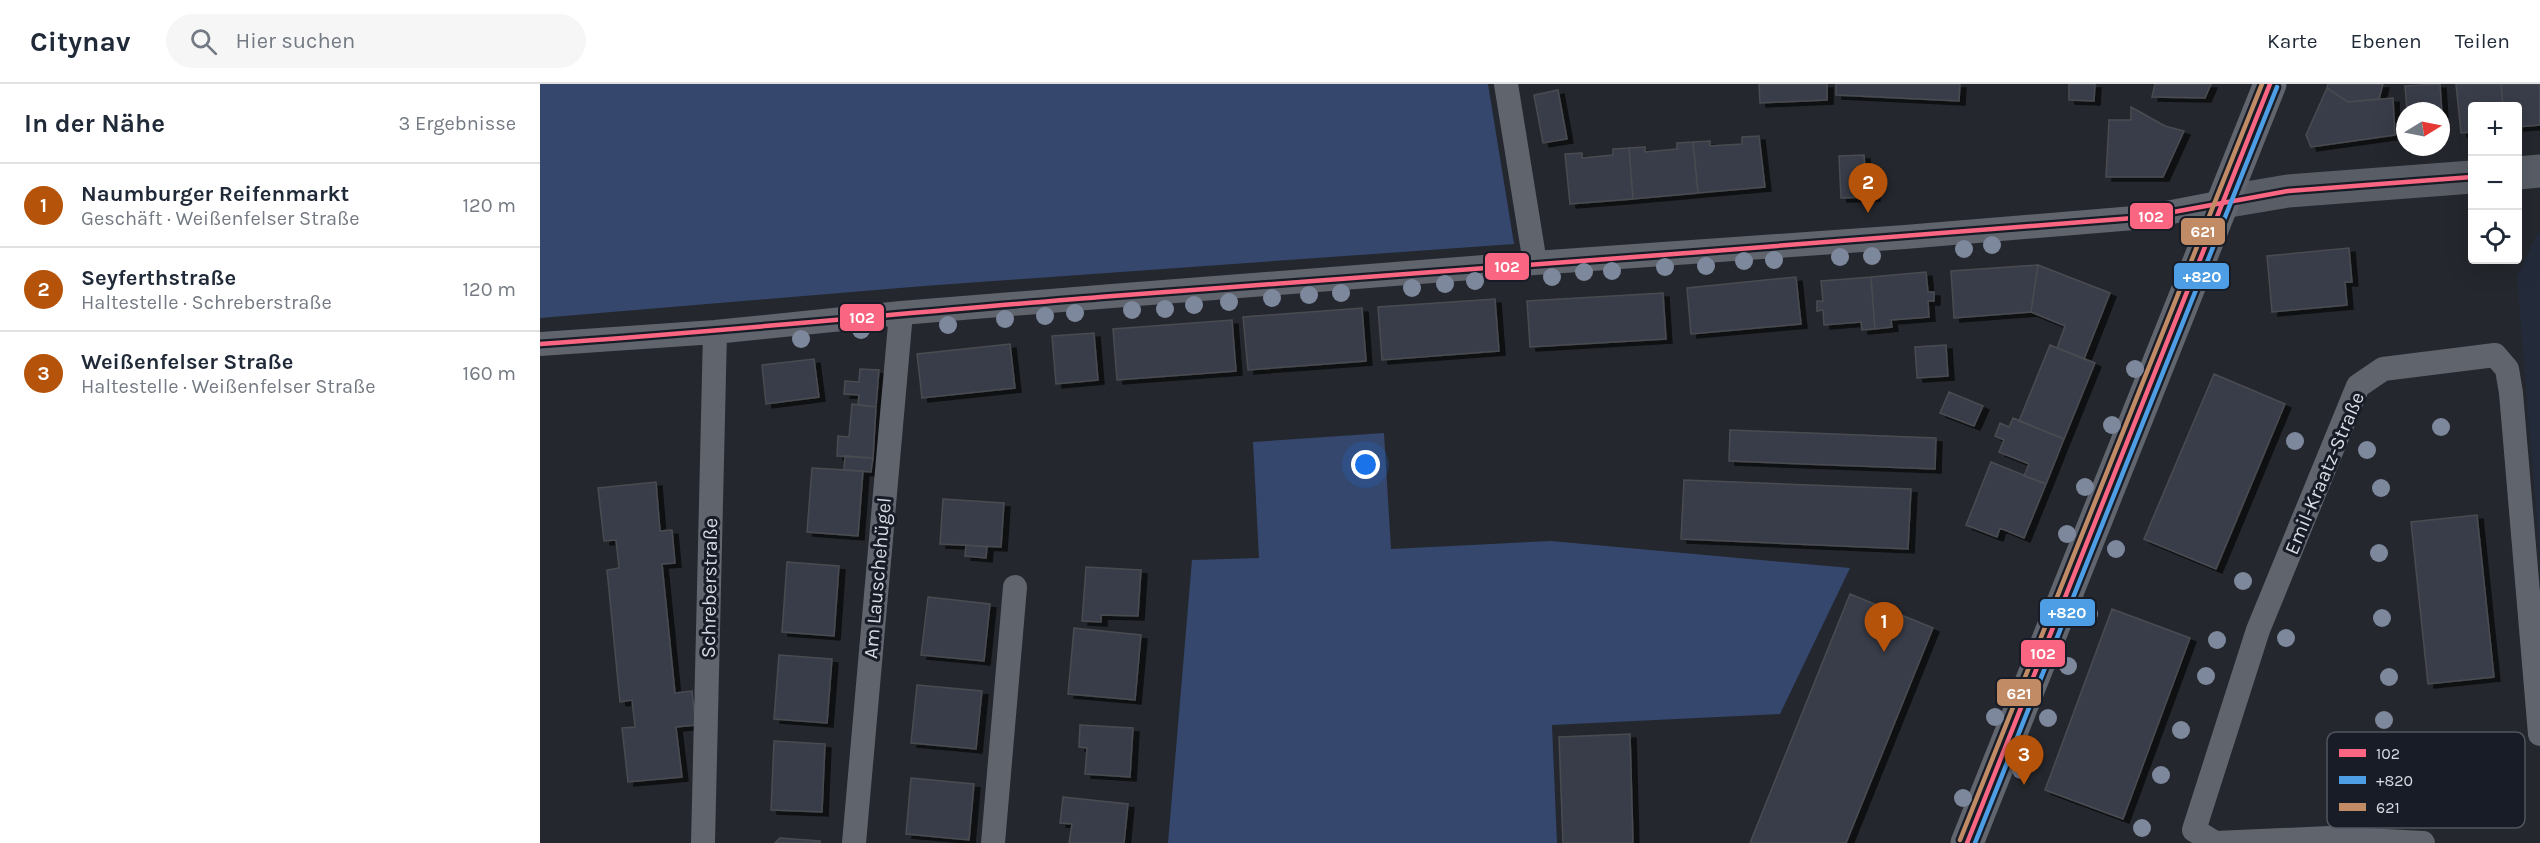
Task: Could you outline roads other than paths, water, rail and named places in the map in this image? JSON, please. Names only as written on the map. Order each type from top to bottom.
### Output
[{"type":"main road","points":[[1967,843],[2270,84]]},
{"type":"main road","points":[[2522,173],[2540,171]]},
{"type":"main road","points":[[2223,202],[2288,191],[2468,177]]},
{"type":"street","points":[[1506,84],[1535,263]]},
{"type":"street","points":[[540,344],[715,332],[901,314],[1535,263],[2135,218],[2223,202]]},
{"type":"street","name":"Am Lauschehügel","points":[[854,843],[901,314]]},
{"type":"street","name":"Schreberstraße","points":[[703,843],[715,332]]},
{"type":"street","name":"Emil-Kraatz-Straße","points":[[2423,843],[2329,837],[2215,843],[2194,830],[2258,630],[2358,386],[2383,369],[2494,356],[2507,369],[2512,404],[2540,734]]},
{"type":"street","points":[[993,843],[1015,587]]},
{"type":"place","name":"Seyferthstraße","points":[[1868,213]]},
{"type":"place","name":"Naumburger Reifenmarkt","points":[[1884,652]]},
{"type":"place","name":"Weißenfelser Straße","points":[[2024,785]]}]
